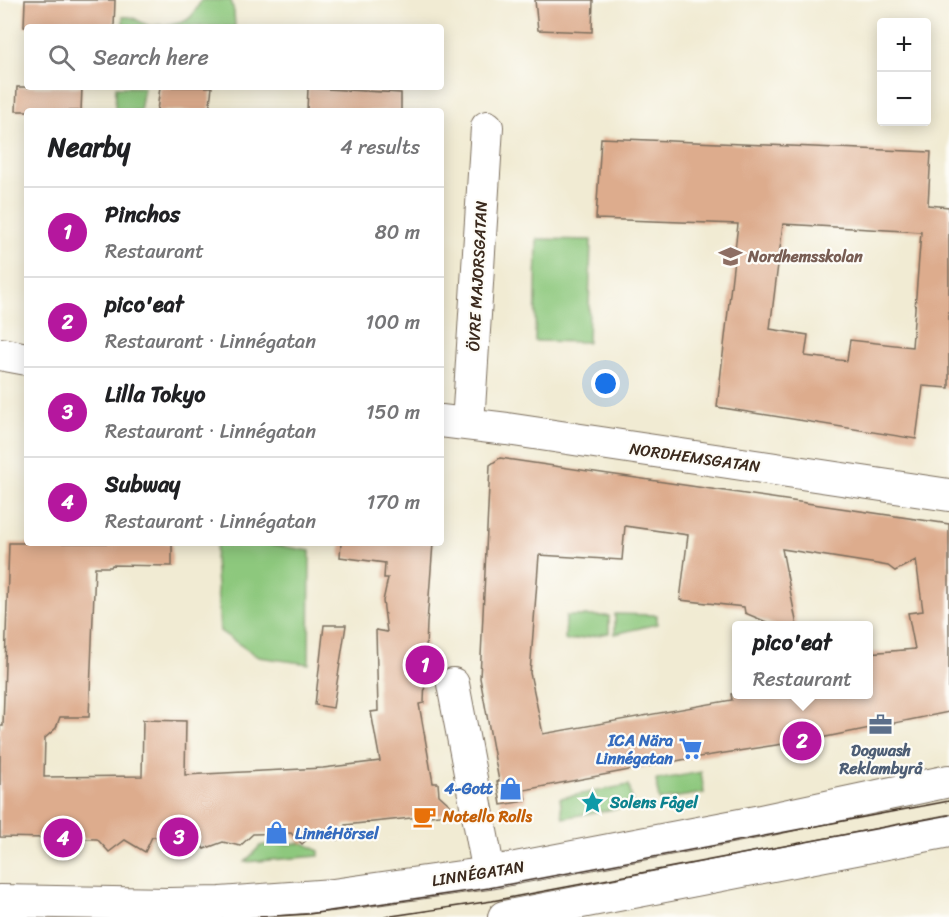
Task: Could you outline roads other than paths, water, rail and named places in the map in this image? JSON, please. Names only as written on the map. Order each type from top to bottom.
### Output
[{"type":"street","name":"ÖVRE MAJORSGATAN","points":[[455,423],[487,127]]},
{"type":"street","points":[[0,354],[24,358]]},
{"type":"street","name":"NORDHEMSGATAN","points":[[455,423],[949,495]]},
{"type":"street","points":[[453,684],[489,873]]},
{"type":"street","name":"LINNÉGATAN","points":[[0,901],[220,903],[333,895],[489,873],[949,781]]},
{"type":"street","points":[[504,917],[949,831]]},
{"type":"tram line","points":[[260,917],[309,914],[489,888],[949,801]]},
{"type":"tram line","points":[[385,917],[492,901],[949,815]]},
{"type":"place","name":"Nordhemsskolan","points":[[730,256]]},
{"type":"place","name":"Pinchos","points":[[425,665]]},
{"type":"place","name":"Dogwash Reklambyrå","points":[[881,725]]},
{"type":"place","name":"pico'eat","points":[[802,741]]},
{"type":"place","name":"ICA Nära Linnégatan","points":[[691,749]]},
{"type":"place","name":"4-Gott","points":[[511,788]]},
{"type":"place","name":"Solens Fågel","points":[[592,802]]},
{"type":"place","name":"Notello Rolls","points":[[425,816]]},
{"type":"place","name":"LinnéHörsel","points":[[277,833]]},
{"type":"place","name":"Lilla Tokyo","points":[[179,837]]},
{"type":"place","name":"Subway","points":[[63,838]]}]
